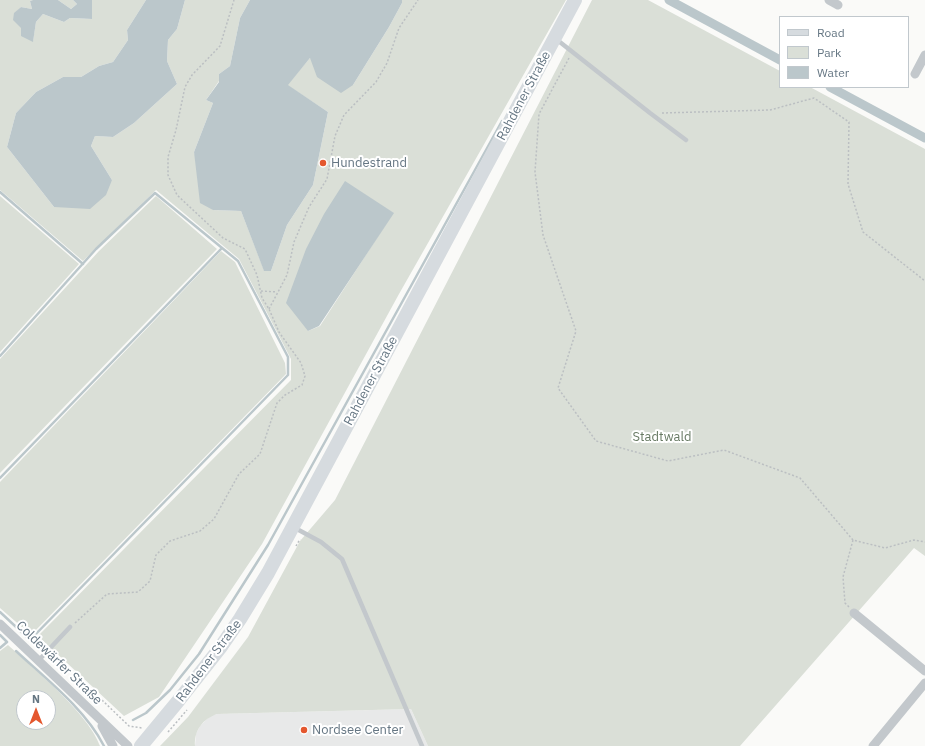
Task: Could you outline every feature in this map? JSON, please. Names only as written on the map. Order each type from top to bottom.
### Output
[{"type":"main road","name":"Rahdener Straße","points":[[146,741],[180,700],[240,619],[293,527],[397,330],[427,278],[575,0]]},
{"type":"street","points":[[829,0],[838,5]]},
{"type":"street","points":[[915,74],[925,55]]},
{"type":"street","points":[[854,613],[925,671]]},
{"type":"street","name":"Coldewärfer Straße","points":[[0,624],[39,660],[100,721],[128,746]]},
{"type":"street","points":[[873,746],[925,683]]},
{"type":"street","name":"Coldewärfer Straße","points":[[100,721],[113,746]]},
{"type":"lane","points":[[555,37],[686,140]]},
{"type":"lane","points":[[293,527],[321,542],[342,559],[422,746]]},
{"type":"lane","points":[[39,660],[70,627]]},
{"type":"path","points":[[70,627],[107,594],[138,592],[150,581],[156,555],[170,541],[200,531],[214,519],[239,474],[260,454],[277,403],[285,395],[302,385],[306,376],[301,363],[279,332],[269,309],[262,298],[257,275],[245,249],[223,238],[178,195],[168,175],[168,157],[176,130],[185,87],[192,75],[220,46],[234,0]]},
{"type":"path","points":[[269,309],[287,275],[294,242],[309,207],[328,180],[335,136],[344,114],[376,82],[387,63],[399,28],[418,0]]},
{"type":"path","points":[[572,51],[539,114],[535,172],[543,235],[576,331],[558,388],[596,440],[668,461],[724,450],[800,478],[853,540],[885,548],[914,540],[925,542]]},
{"type":"path","points":[[650,113],[770,110],[814,98],[849,122],[848,184],[863,232],[925,281]]},
{"type":"path","points":[[260,291],[278,292]]},
{"type":"path","points":[[853,540],[843,577],[846,603],[854,613]]},
{"type":"path","points":[[49,649],[129,726],[142,727],[146,741]]},
{"type":"shaded area","name":"Nordsee Center","points":[[411,709],[428,746],[195,746],[196,734],[200,726],[210,716],[217,714]]},
{"type":"green space","points":[[0,0],[33,0],[30,1],[32,9],[21,7],[14,14],[33,41],[36,22],[43,14],[64,22],[70,18],[92,19],[92,0],[146,0],[127,30],[128,40],[113,62],[99,66],[81,77],[63,77],[36,92],[16,113],[7,147],[54,207],[112,180],[91,146],[95,136],[113,137],[134,123],[177,84],[167,61],[168,40],[177,29],[185,0],[250,0],[240,18],[230,66],[219,74],[219,81],[206,100],[213,103],[194,152],[213,210],[241,211],[264,270],[271,271],[287,225],[313,185],[328,112],[287,85],[310,58],[353,85],[389,27],[402,3],[402,0],[566,0],[399,294],[262,544],[159,697],[124,716],[38,636],[291,380],[291,359],[239,259],[156,190],[83,261],[0,190]],"holes":[[[345,182],[393,213],[320,326],[308,331]]]},
{"type":"green space","points":[[58,0],[73,0],[77,4],[71,9]]},
{"type":"green space","name":"Stadtwald","points":[[592,0],[648,0],[779,70],[779,88],[812,88],[925,149],[925,556],[914,548],[740,746],[428,746],[411,709],[217,714],[212,716],[200,726],[196,735],[195,746],[160,746],[188,717],[248,637],[300,541],[335,500]]},
{"type":"green space","points":[[0,196],[79,264],[0,352]]},
{"type":"green space","points":[[156,196],[217,249],[0,473],[0,359],[99,251]]},
{"type":"green space","points":[[221,251],[235,262],[285,363],[286,374],[31,635],[0,608],[0,482]]},
{"type":"green space","points":[[8,645],[60,692],[73,706],[85,720],[100,746],[0,746],[0,651]]},
{"type":"water","points":[[58,0],[71,9],[77,4],[73,0],[92,0],[92,19],[70,18],[64,22],[43,14],[36,22],[33,42],[21,36],[21,28],[13,20],[14,13],[21,7],[32,9],[30,1]]},
{"type":"water","points":[[146,0],[185,0],[177,29],[168,40],[167,61],[177,84],[134,123],[113,137],[95,136],[91,146],[112,180],[106,195],[90,209],[54,207],[7,147],[16,113],[36,92],[63,77],[81,77],[99,66],[113,62],[128,40],[127,30]]},
{"type":"water","points":[[250,0],[402,0],[402,3],[389,27],[353,85],[341,93],[317,77],[310,58],[288,85],[328,112],[313,185],[287,225],[271,271],[264,271],[241,211],[213,210],[200,203],[194,152],[213,103],[206,100],[219,82],[219,74],[230,66],[240,18]]},
{"type":"water","points":[[345,181],[394,213],[319,326],[308,331],[286,303],[306,249],[324,214]]},
{"type":"waterway","points":[[669,0],[779,59]]},
{"type":"waterway","points":[[832,88],[925,138]]},
{"type":"waterway","points":[[133,720],[146,713],[170,690],[199,654],[268,545],[502,121]]},
{"type":"waterway","points":[[0,192],[83,264]]},
{"type":"waterway","points":[[0,356],[96,249],[155,193],[238,261],[288,357],[288,375],[30,640],[0,612]]},
{"type":"waterway","points":[[0,478],[221,249]]},
{"type":"waterway","points":[[0,635],[7,642],[0,648]]},
{"type":"waterway","points":[[16,651],[76,707],[96,732],[104,746]]},
{"type":"place","name":"Hundestrand","points":[[323,163]]},
{"type":"place","name":"Nordsee Center","points":[[304,730]]}]
